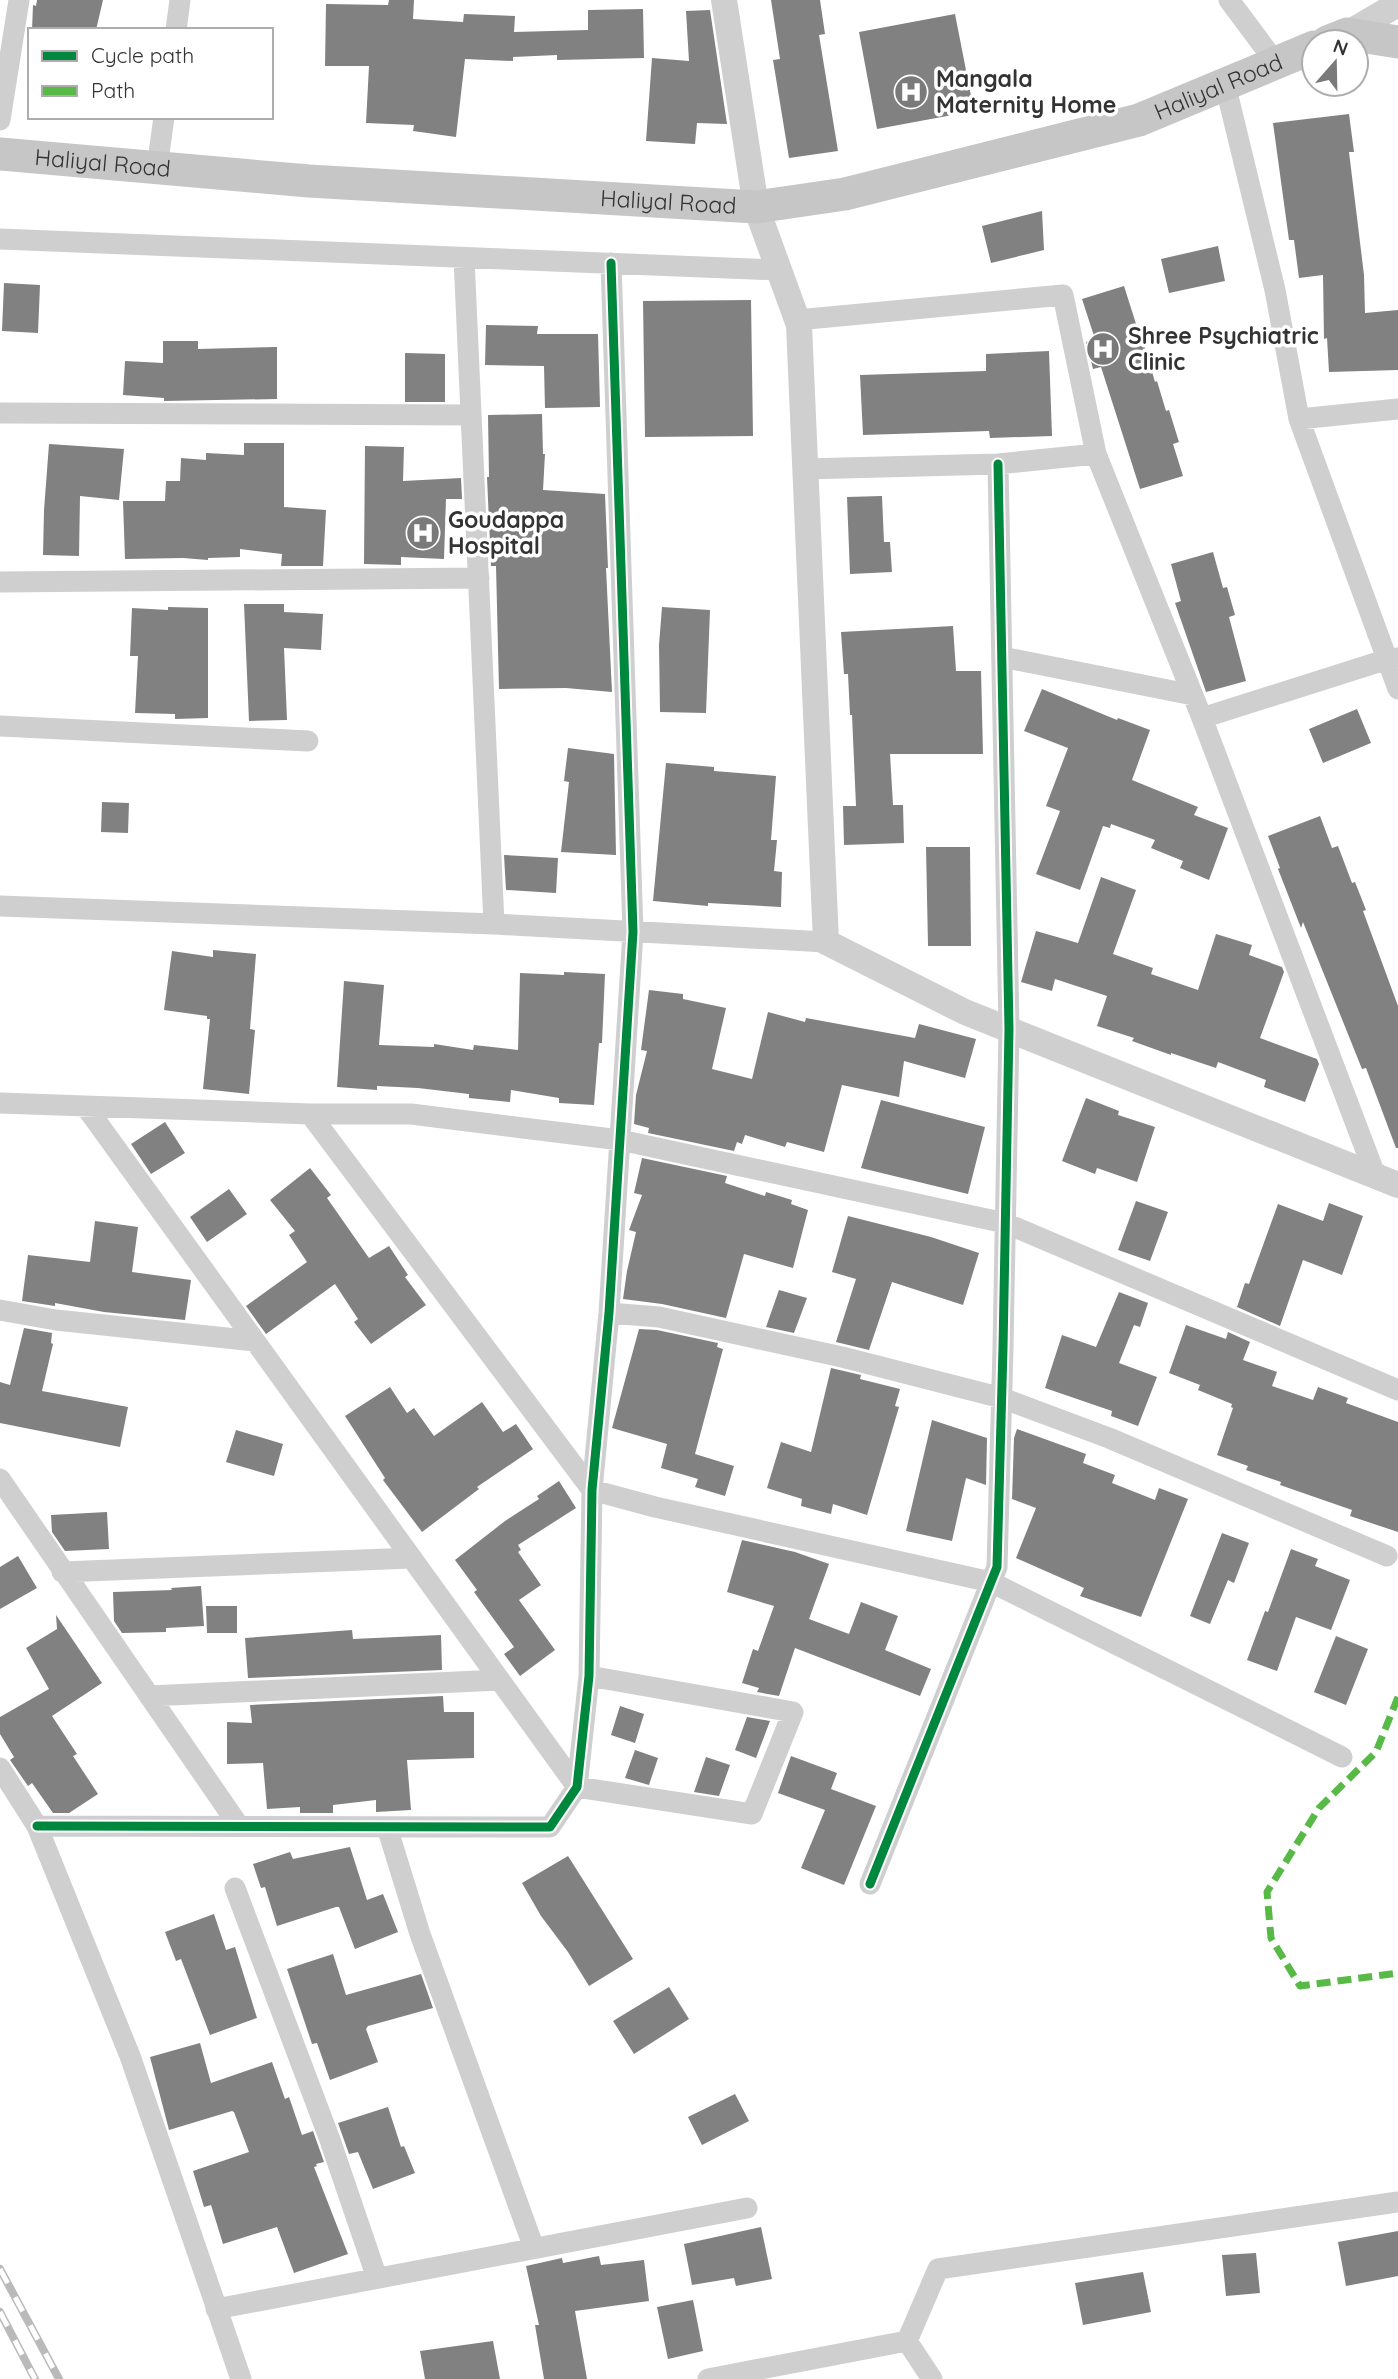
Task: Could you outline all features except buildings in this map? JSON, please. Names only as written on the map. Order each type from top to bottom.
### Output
[{"type":"main road","points":[[1370,40],[1398,42]]},
{"type":"main road","name":"Haliyal Road","points":[[0,154],[309,181],[755,207],[845,194],[1139,120],[1300,53]]},
{"type":"street","points":[[0,120],[19,0]]},
{"type":"street","points":[[176,28],[180,0]]},
{"type":"street","points":[[724,0],[755,207],[797,320],[826,942]]},
{"type":"street","points":[[1229,0],[1276,63]]},
{"type":"street","points":[[1355,28],[1398,4]]},
{"type":"street","points":[[1225,84],[1275,290],[1299,419],[1393,658],[1398,689]]},
{"type":"street","points":[[158,168],[164,119]]},
{"type":"street","points":[[0,239],[779,270]]},
{"type":"street","points":[[464,258],[494,924]]},
{"type":"street","points":[[37,1826],[550,1827],[578,1787],[589,1676],[592,1490],[609,1313],[633,932],[611,263]]},
{"type":"street","points":[[797,320],[1063,295],[1096,454],[1387,1181]]},
{"type":"street","points":[[1299,419],[1398,409]]},
{"type":"street","points":[[0,413],[471,415]]},
{"type":"street","points":[[805,469],[998,464],[1096,454]]},
{"type":"street","points":[[870,1884],[997,1567],[1009,1029],[998,464]]},
{"type":"street","points":[[0,582],[479,578]]},
{"type":"street","points":[[1002,657],[1193,695]]},
{"type":"street","points":[[1202,718],[1393,658]]},
{"type":"street","points":[[0,726],[308,741]]},
{"type":"street","points":[[0,906],[494,924],[826,942],[965,1012],[1387,1181]]},
{"type":"street","points":[[0,1103],[310,1114],[411,1114],[620,1140],[1005,1223],[1398,1390]]},
{"type":"street","points":[[86,1107],[578,1787],[752,1814],[793,1712],[589,1676]]},
{"type":"street","points":[[310,1114],[592,1490],[668,1510],[991,1582],[1342,1757]]},
{"type":"street","points":[[0,1310],[56,1320],[255,1341]]},
{"type":"street","points":[[609,1313],[672,1320],[842,1357],[1002,1398],[1109,1438],[1387,1556]]},
{"type":"street","points":[[0,1479],[239,1826]]},
{"type":"street","points":[[62,1572],[412,1558]]},
{"type":"street","points":[[149,1696],[500,1680]]},
{"type":"street","points":[[0,1768],[37,1826],[130,2056],[241,2379]]},
{"type":"street","points":[[387,1827],[420,1934],[534,2248]]},
{"type":"street","points":[[235,1888],[330,2140],[377,2278]]},
{"type":"street","points":[[907,2341],[938,2269],[1398,2202]]},
{"type":"street","points":[[216,2309],[747,2208]]},
{"type":"street","points":[[708,2379],[744,2376],[907,2341]]},
{"type":"street","points":[[907,2341],[932,2379]]},
{"type":"railway","points":[[0,2269],[59,2379]]},
{"type":"railway","points":[[0,2312],[35,2379]]},
{"type":"marked path","points":[[1398,1697],[1376,1752],[1319,1808],[1267,1892],[1271,1938],[1300,1986],[1398,1973]]},
{"type":"cycle path","points":[[37,1826],[550,1827],[577,1787],[589,1676],[592,1490],[609,1313],[633,932],[611,263]]},
{"type":"cycle path","points":[[870,1884],[997,1567],[1009,1029],[998,464]]},
{"type":"place","name":"Mangala Maternity Home","points":[[911,92]]},
{"type":"place","name":"Shree Psychiatric Clinic","points":[[1103,349]]},
{"type":"place","name":"Goudappa Hospital","points":[[423,533]]}]
